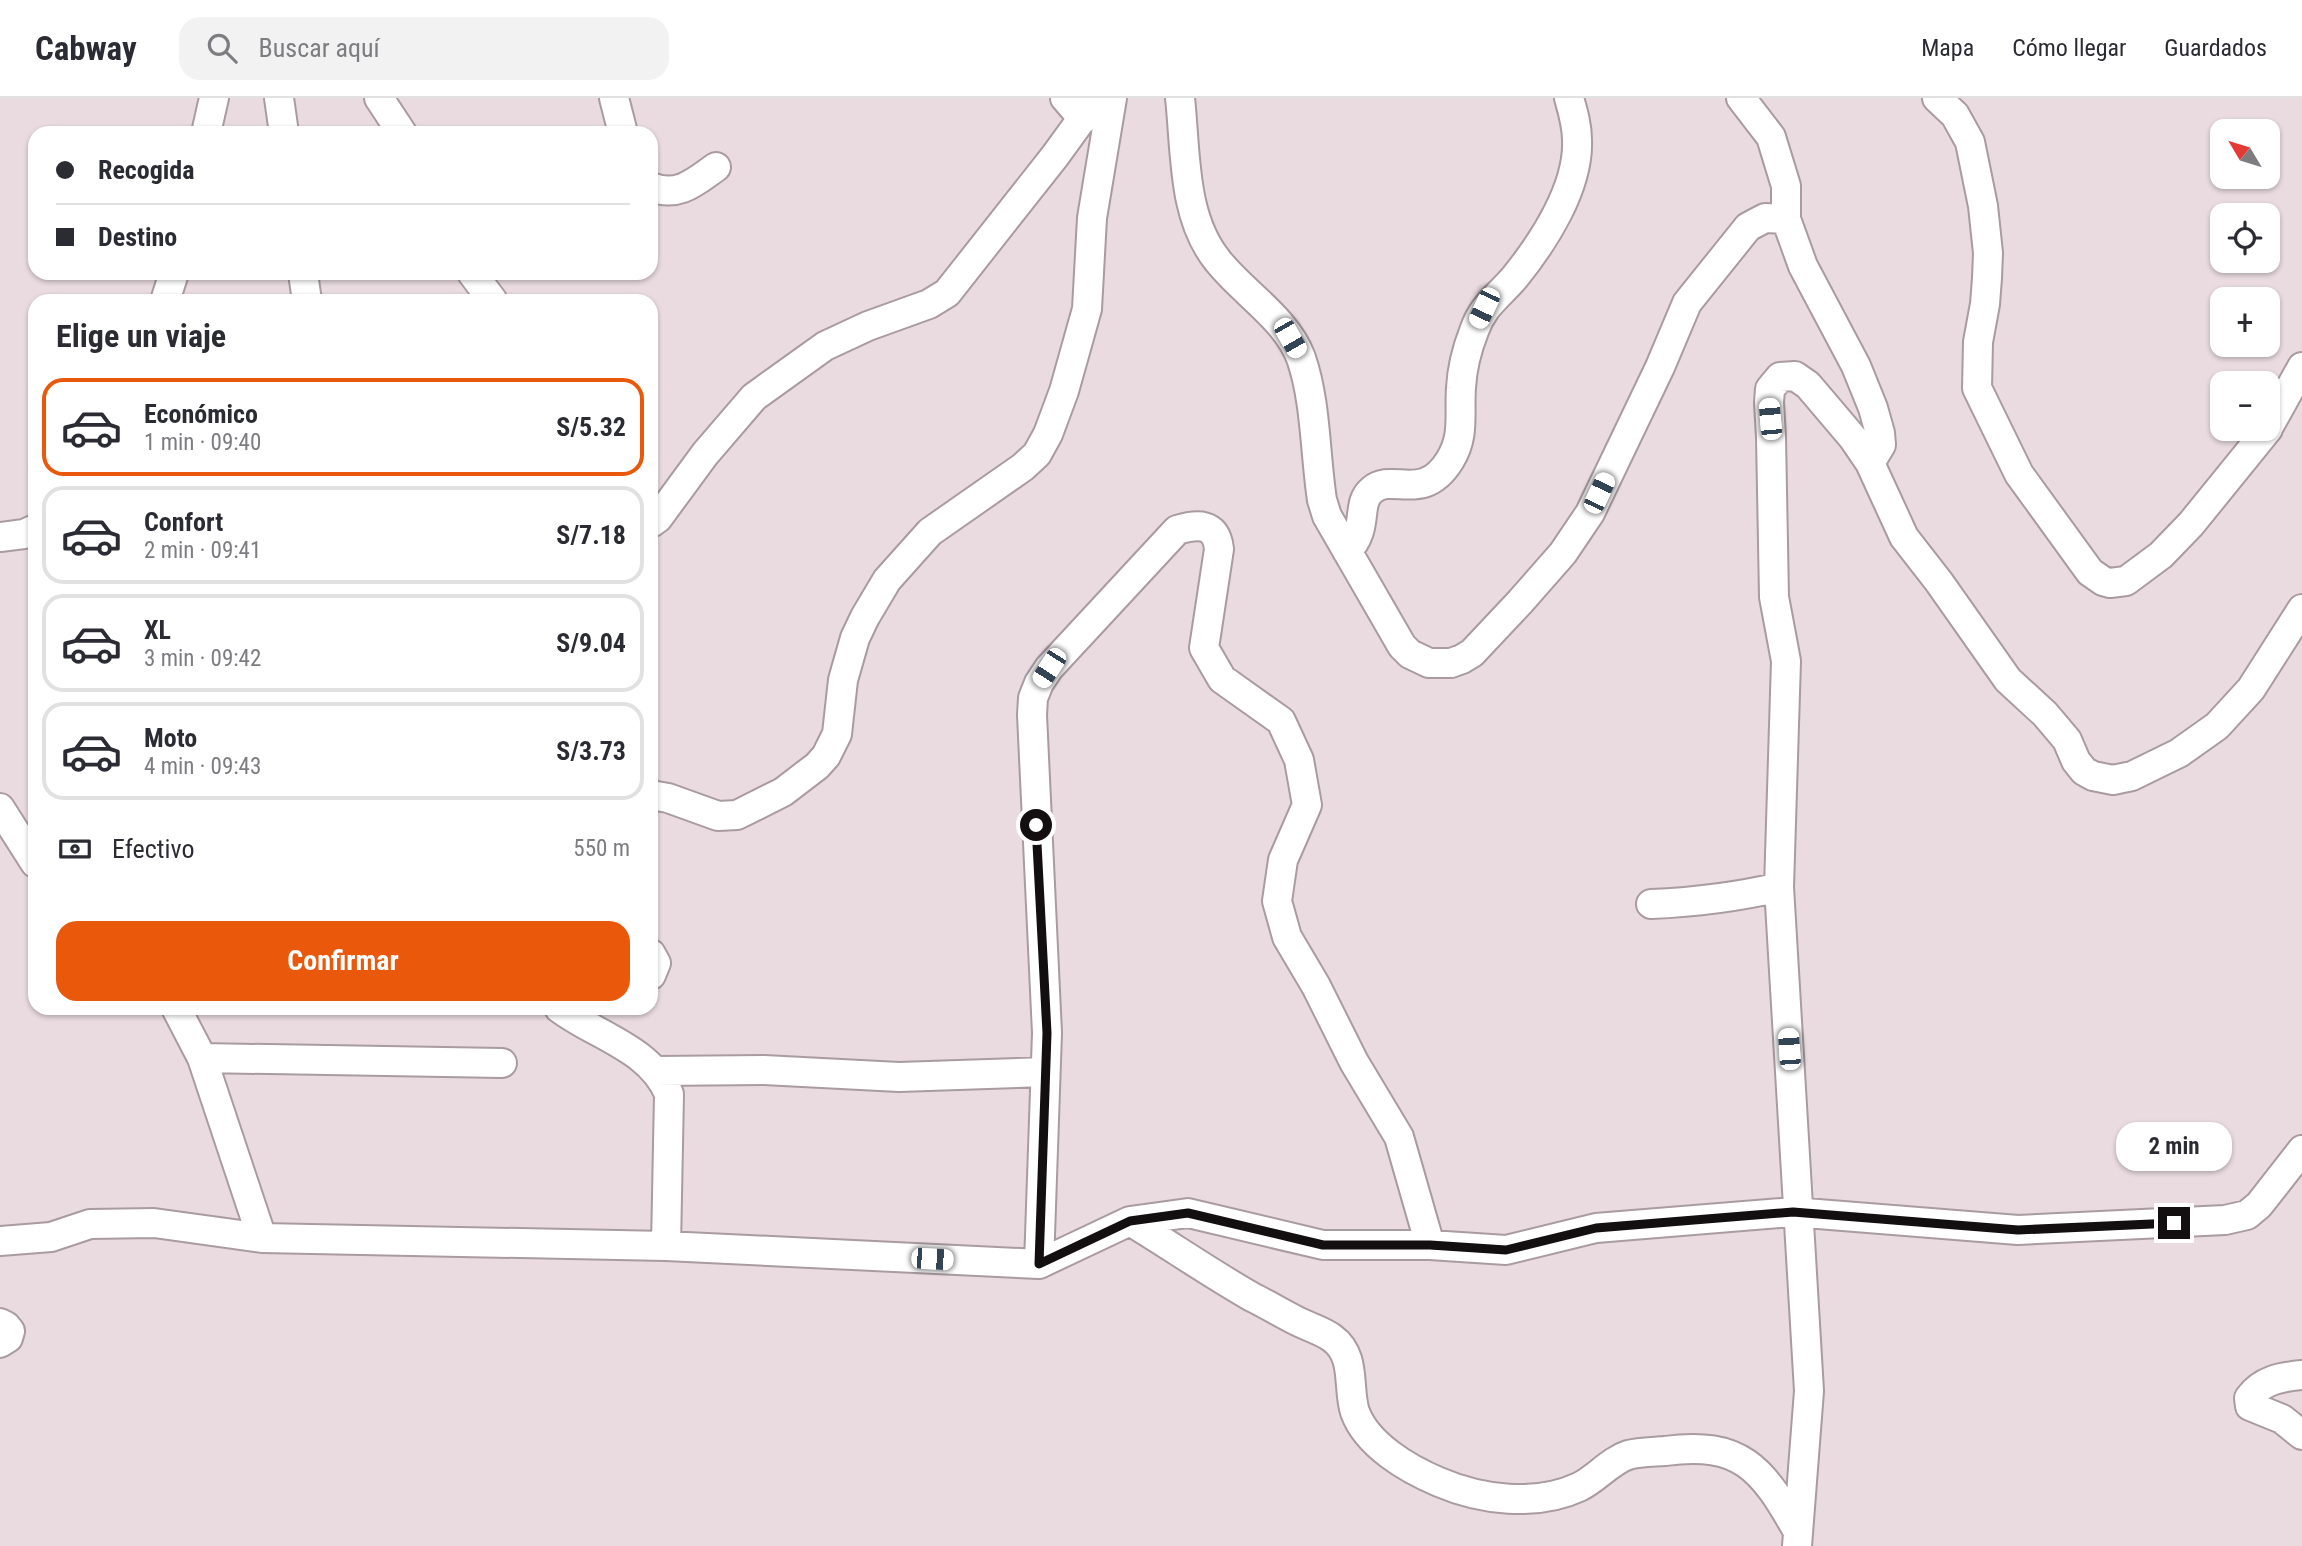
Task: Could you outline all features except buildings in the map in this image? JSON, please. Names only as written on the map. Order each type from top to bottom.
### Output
[{"type":"street","points":[[208,126],[214,98]]},
{"type":"street","points":[[279,98],[283,126]]},
{"type":"street","points":[[379,98],[397,126]]},
{"type":"street","points":[[614,98],[621,126]]},
{"type":"street","points":[[658,796],[718,816],[737,815],[783,792],[817,766],[837,734],[844,680],[855,638],[887,580],[930,532],[1023,467],[1037,454],[1048,435],[1064,391],[1087,309],[1092,218],[1112,98]]},
{"type":"street","points":[[1180,98],[1191,200],[1201,233],[1216,259],[1279,324],[1300,356],[1308,394],[1322,500],[1331,524],[1402,646],[1410,654],[1429,663],[1440,664],[1462,659],[1472,653],[1563,553],[1590,513],[1660,367],[1687,303],[1748,227],[1765,218],[1786,219]]},
{"type":"street","points":[[1347,551],[1361,531],[1362,506],[1368,493],[1380,485],[1405,486],[1427,481],[1444,468],[1457,448],[1462,424],[1463,369],[1475,328],[1484,308],[1531,256],[1568,190],[1577,140],[1569,98]]},
{"type":"street","points":[[1741,98],[1772,138],[1786,186],[1786,219],[1803,266],[1856,366],[1873,408],[1881,445],[1870,463]]},
{"type":"street","points":[[1937,98],[1955,115],[1970,142],[1983,206],[1988,253],[1985,304],[1978,342],[1977,388],[2019,474],[2090,572],[2110,583],[2126,581],[2161,555],[2191,524],[2258,441]]},
{"type":"street","points":[[658,518],[705,454],[754,397],[825,346],[868,326],[929,304],[947,293],[1082,105]]},
{"type":"street","points":[[658,189],[671,193],[684,189],[716,167]]},
{"type":"street","points":[[2280,407],[2302,367]]},
{"type":"street","points":[[1797,1538],[1809,1391],[1779,887],[1786,661],[1774,597],[1770,388],[1780,377],[1795,376],[1808,385],[1853,438],[1870,463],[1904,537],[2008,680],[2045,714],[2067,740],[2076,761],[2084,771],[2094,776],[2113,780],[2133,776],[2179,753],[2217,726],[2251,689],[2302,609]]},
{"type":"street","points":[[1039,1264],[1047,1033],[1033,698],[1039,682],[1049,668],[1177,530],[1194,525],[1204,526],[1218,540],[1219,549],[1204,648],[1222,679],[1281,721],[1299,760],[1307,805],[1283,860],[1277,901],[1287,937],[1316,986],[1354,1062],[1399,1138],[1430,1245]]},
{"type":"street","points":[[0,537],[28,532]]},
{"type":"street","points":[[0,808],[28,852]]},
{"type":"street","points":[[1651,904],[1745,895],[1779,887]]},
{"type":"street","points":[[180,1015],[202,1058],[262,1238]]},
{"type":"street","points":[[571,1015],[642,1058],[656,1071],[668,1094],[666,1246]]},
{"type":"street","points":[[202,1058],[502,1063]]},
{"type":"street","points":[[656,1071],[764,1070],[899,1077],[1045,1072]]},
{"type":"street","points":[[0,1241],[51,1237],[90,1224],[154,1223],[262,1238],[666,1246],[1039,1264],[1130,1221],[1188,1213],[1323,1245],[1430,1245],[1506,1250],[1596,1228],[1799,1212],[2018,1230],[2225,1220],[2247,1214],[2259,1205],[2302,1150]]},
{"type":"street","points":[[1130,1221],[1245,1293],[1333,1339],[1349,1365],[1355,1411],[1366,1431],[1400,1461],[1439,1482],[1487,1496],[1518,1499],[1539,1497],[1579,1487],[1627,1455],[1685,1448],[1721,1451],[1746,1461],[1763,1479],[1776,1494],[1797,1538]]},
{"type":"street","points":[[0,1323],[10,1331],[8,1338],[0,1343]]},
{"type":"street","points":[[2301,1432],[2282,1419],[2250,1406],[2249,1398],[2257,1386],[2281,1377],[2302,1375]]},
{"type":"route","points":[[1036,825],[1047,1033],[1039,1264],[1130,1221],[1188,1213],[1323,1245],[1430,1245],[1506,1250],[1596,1228],[1793,1212],[2018,1230],[2174,1223]]}]
